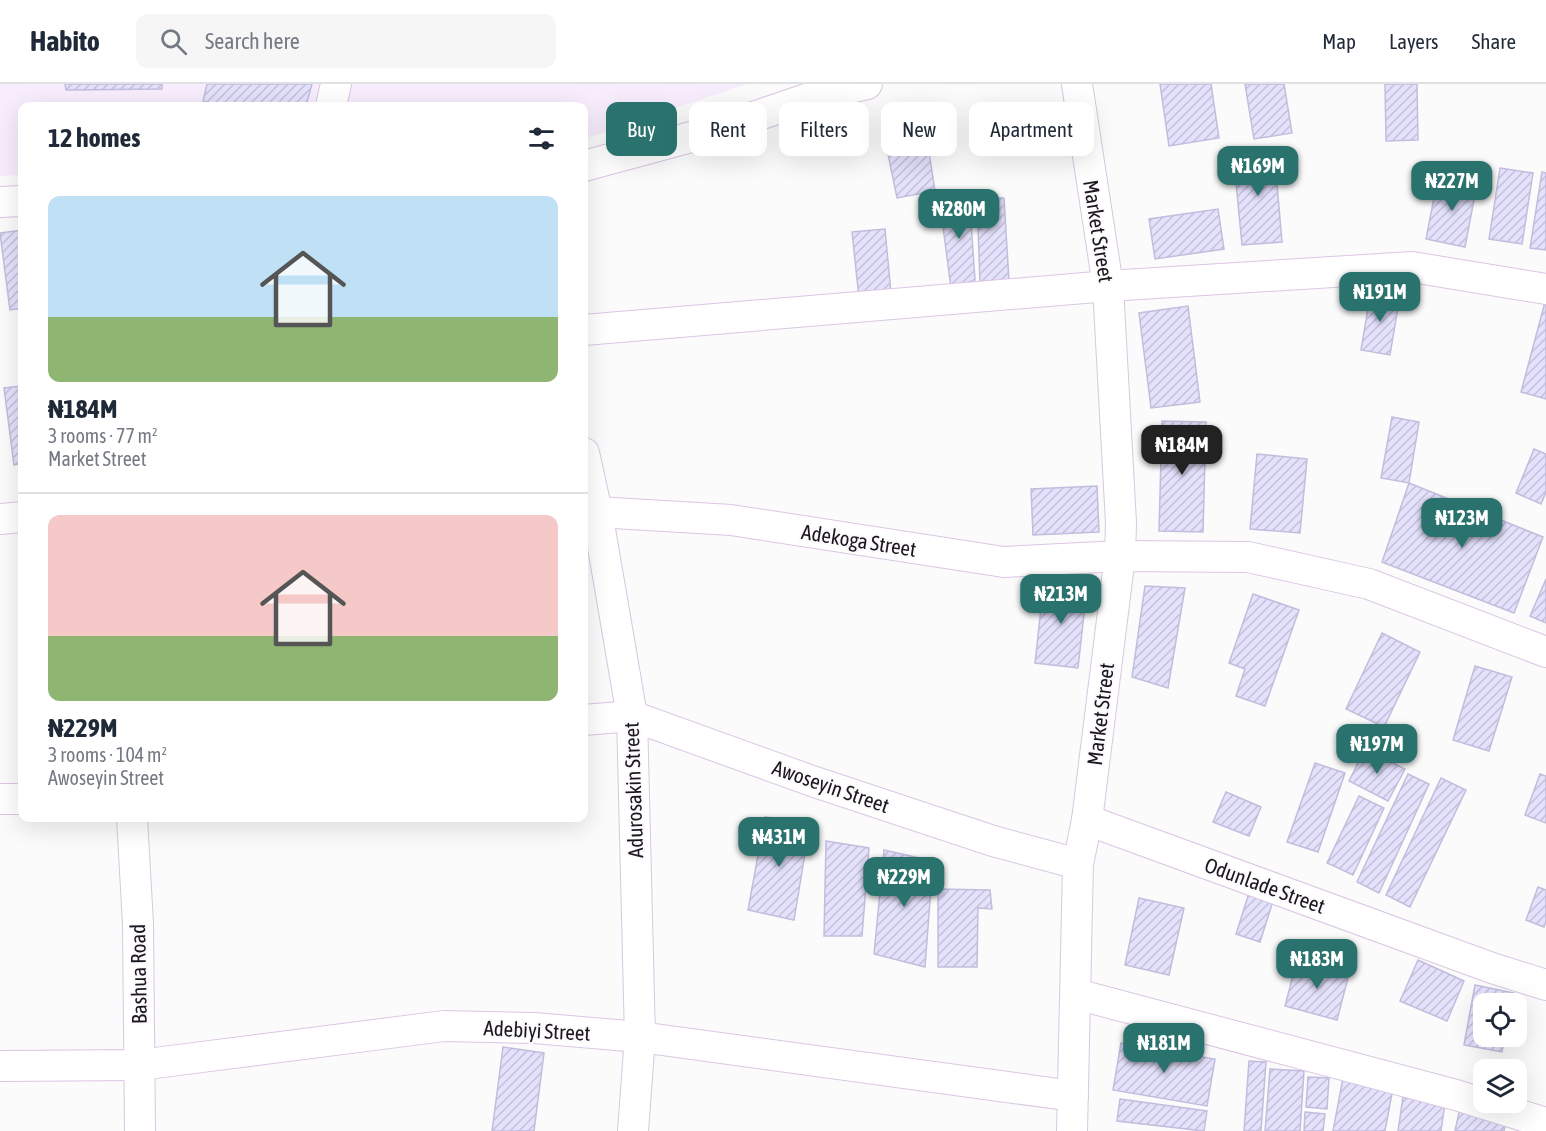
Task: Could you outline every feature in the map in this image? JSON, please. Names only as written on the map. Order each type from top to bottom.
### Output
[{"type":"street","points":[[332,102],[336,84]]},
{"type":"street","points":[[588,165],[706,133],[820,94],[867,84]]},
{"type":"street","name":"Market Street","points":[[1072,1131],[1078,864],[1087,820],[1120,556],[1121,523],[1108,286],[1077,84]]},
{"type":"street","points":[[0,202],[18,201]]},
{"type":"street","points":[[588,330],[1108,286],[1412,267],[1546,289]]},
{"type":"street","name":"Adurosakin Street","points":[[588,471],[632,716],[640,1037],[633,1131]]},
{"type":"street","name":"Adekoga Street","points":[[597,512],[731,520],[1004,562],[1120,556],[1248,557],[1369,584],[1546,652]]},
{"type":"street","points":[[0,519],[18,517]]},
{"type":"street","name":"Awoseyin Street","points":[[588,720],[632,716],[812,781],[993,841],[1078,864]]},
{"type":"street","points":[[0,799],[18,799]]},
{"type":"street","name":"Odunlade Street","points":[[1087,820],[1492,968],[1546,985]]},
{"type":"street","name":"Bashua Road","points":[[132,822],[138,924],[140,1131]]},
{"type":"street","points":[[1076,994],[1456,1095],[1546,1123]]},
{"type":"street","name":"Adebiyi Street","points":[[0,1066],[139,1065],[444,1026],[534,1028],[640,1037],[1073,1096]]},
{"type":"shaded area","points":[[0,84],[747,84],[677,108],[677,102],[606,102],[606,132],[588,138],[588,102],[18,102],[18,175],[0,176]]},
{"type":"building","points":[[65,84],[162,84],[162,89],[66,90]]},
{"type":"building","points":[[207,84],[312,84],[307,102],[203,101]]},
{"type":"building","points":[[1160,84],[1211,84],[1219,138],[1169,146]]},
{"type":"building","points":[[1245,84],[1284,84],[1292,133],[1254,139]]},
{"type":"building","points":[[1385,84],[1417,84],[1418,140],[1386,141]]},
{"type":"building","points":[[1274,149],[1282,242],[1242,245],[1233,152]]},
{"type":"building","points":[[888,156],[930,156],[935,191],[897,198]]},
{"type":"building","points":[[1500,168],[1533,173],[1522,244],[1489,239]]},
{"type":"building","points":[[1542,172],[1546,173],[1546,250],[1530,248]]},
{"type":"building","points":[[1438,177],[1477,184],[1465,247],[1426,239]]},
{"type":"building","points":[[969,194],[975,280],[951,288],[940,204]]},
{"type":"building","points":[[977,198],[1004,198],[1009,281],[980,283]]},
{"type":"building","points":[[1218,209],[1224,249],[1155,259],[1149,219]]},
{"type":"building","points":[[885,229],[891,293],[859,298],[852,232]]},
{"type":"building","points":[[18,231],[18,309],[10,310],[0,233]]},
{"type":"building","points":[[1372,285],[1399,301],[1390,355],[1361,350]]},
{"type":"building","points":[[1546,302],[1546,399],[1521,392]]},
{"type":"building","points":[[1188,306],[1200,402],[1151,408],[1139,313]]},
{"type":"building","points":[[18,386],[18,464],[14,465],[4,388]]},
{"type":"building","points":[[1392,417],[1419,422],[1409,483],[1381,478]]},
{"type":"building","points":[[1162,421],[1206,422],[1203,532],[1159,531]]},
{"type":"building","points":[[1534,449],[1546,454],[1546,492],[1541,504],[1516,493]]},
{"type":"building","points":[[1257,454],[1307,459],[1300,533],[1250,529]]},
{"type":"building","points":[[1409,483],[1543,537],[1514,613],[1382,562]]},
{"type":"building","points":[[1097,486],[1099,532],[1033,535],[1031,489]]},
{"type":"building","points":[[1546,579],[1546,623],[1530,616]]},
{"type":"building","points":[[1044,581],[1087,587],[1078,668],[1035,663]]},
{"type":"building","points":[[1145,586],[1185,588],[1168,688],[1132,677]]},
{"type":"building","points":[[1253,594],[1299,610],[1265,706],[1236,696],[1245,669],[1229,663]]},
{"type":"building","points":[[1382,633],[1420,652],[1384,727],[1346,709]]},
{"type":"building","points":[[1475,666],[1512,677],[1489,751],[1453,740]]},
{"type":"building","points":[[1365,749],[1405,769],[1388,801],[1349,781]]},
{"type":"building","points":[[1315,763],[1345,773],[1318,852],[1287,842]]},
{"type":"building","points":[[1408,774],[1429,784],[1379,893],[1357,882]]},
{"type":"building","points":[[1540,774],[1546,776],[1546,823],[1525,815]]},
{"type":"building","points":[[1441,778],[1466,790],[1410,907],[1386,895]]},
{"type":"building","points":[[1226,792],[1261,807],[1249,836],[1213,822]]},
{"type":"building","points":[[1359,796],[1384,808],[1353,875],[1327,863]]},
{"type":"building","points":[[765,817],[810,823],[794,920],[748,910]]},
{"type":"building","points":[[826,841],[869,848],[862,936],[824,936]]},
{"type":"building","points":[[884,850],[933,861],[925,967],[874,954]]},
{"type":"building","points":[[1538,887],[1546,890],[1544,927],[1526,920]]},
{"type":"building","points":[[938,889],[990,890],[992,909],[978,908],[977,967],[938,967]]},
{"type":"building","points":[[1249,893],[1273,901],[1260,942],[1236,934]]},
{"type":"building","points":[[1139,898],[1184,908],[1169,975],[1125,965]]},
{"type":"building","points":[[1297,960],[1349,974],[1337,1020],[1285,1006]]},
{"type":"building","points":[[1418,960],[1464,981],[1447,1021],[1400,1001]]},
{"type":"building","points":[[1475,985],[1514,993],[1474,993]]},
{"type":"building","points":[[1473,996],[1473,1047],[1464,1045]]},
{"type":"building","points":[[1121,1043],[1215,1059],[1207,1106],[1113,1090]]},
{"type":"building","points":[[503,1047],[544,1053],[534,1131],[492,1131]]},
{"type":"building","points":[[1475,1047],[1503,1047],[1502,1052]]},
{"type":"building","points":[[1249,1061],[1266,1062],[1261,1131],[1244,1131]]},
{"type":"building","points":[[1270,1069],[1304,1071],[1300,1131],[1265,1131]]},
{"type":"building","points":[[1308,1077],[1329,1078],[1327,1109],[1306,1107]]},
{"type":"building","points":[[1343,1078],[1393,1088],[1385,1131],[1333,1131]]},
{"type":"building","points":[[1403,1097],[1445,1103],[1441,1131],[1398,1131]]},
{"type":"building","points":[[1120,1099],[1207,1111],[1204,1131],[1117,1121]]},
{"type":"building","points":[[1460,1108],[1473,1113],[1506,1119],[1504,1131],[1455,1131]]},
{"type":"building","points":[[1305,1112],[1325,1114],[1323,1131],[1304,1131]]}]
